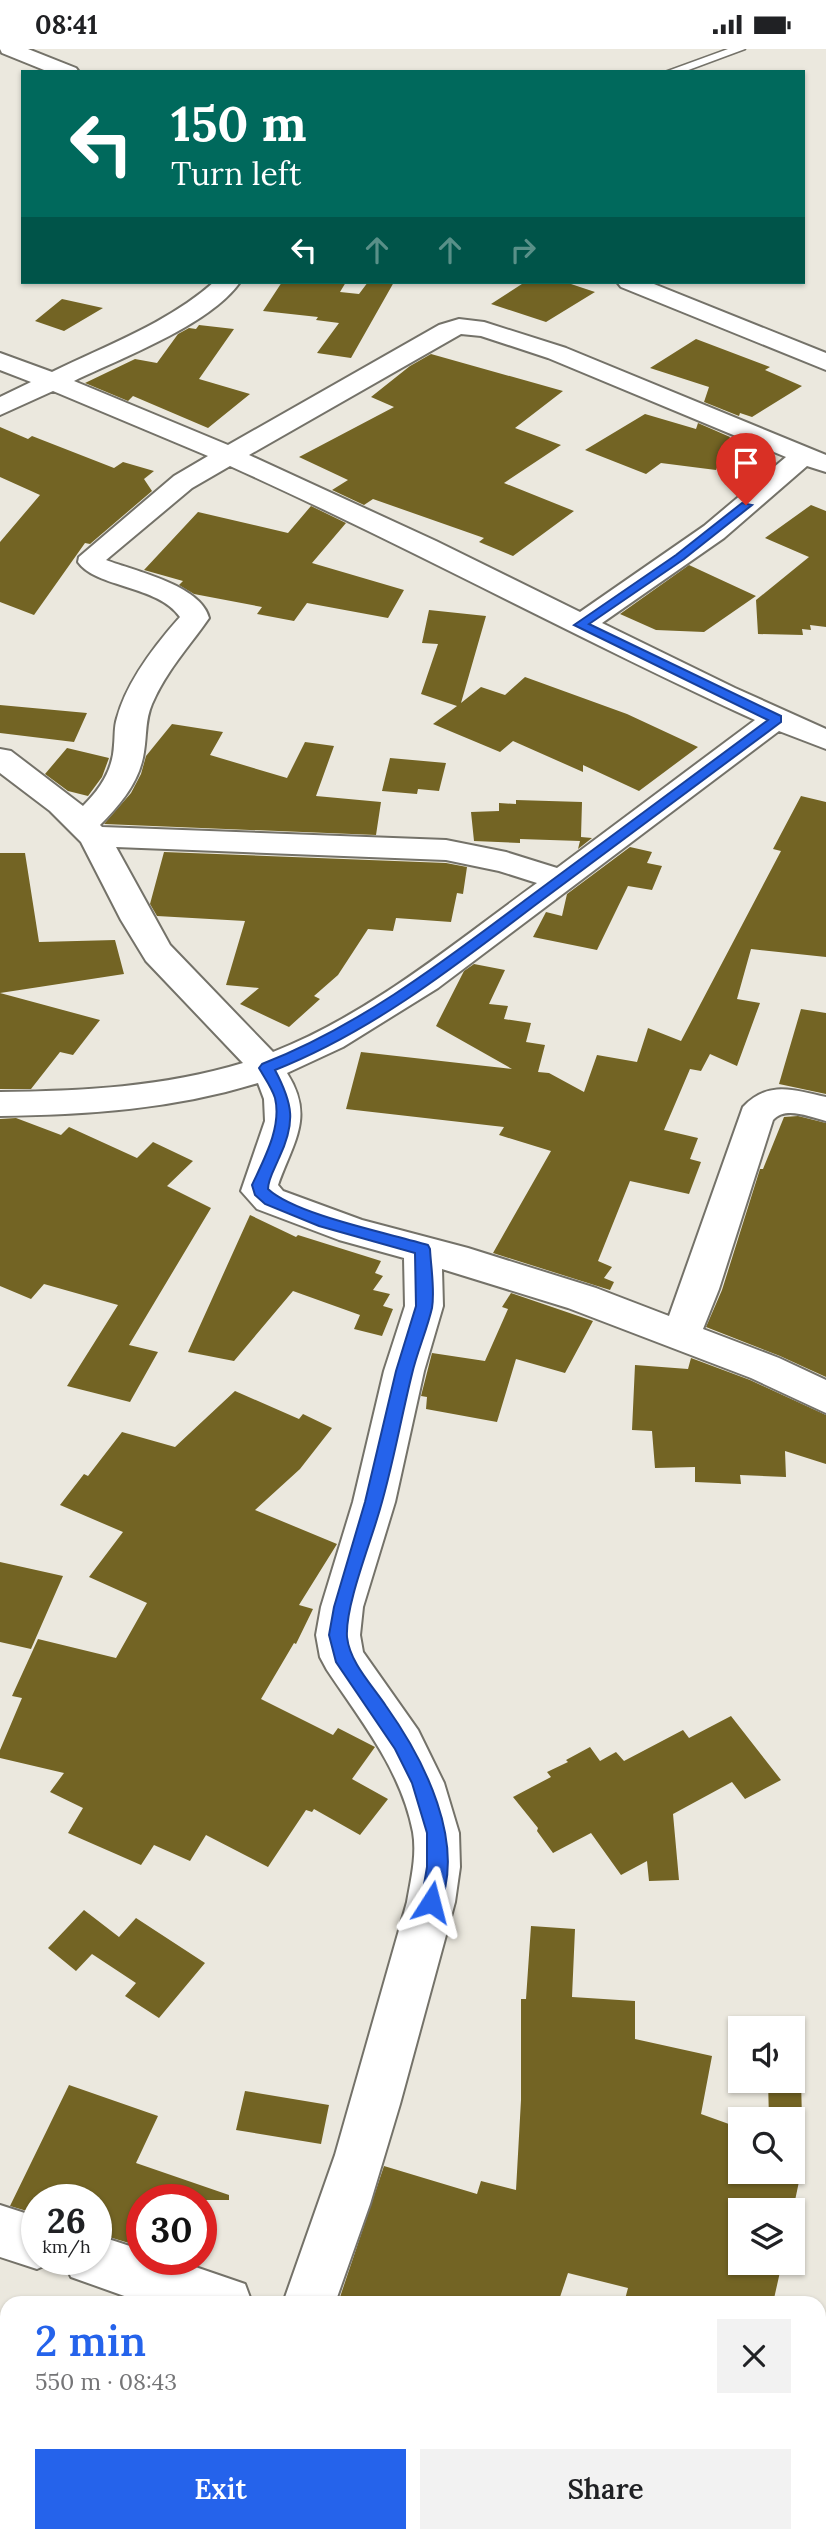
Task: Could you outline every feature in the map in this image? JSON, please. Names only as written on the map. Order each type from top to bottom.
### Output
[{"type":"street","points":[[9,49],[64,70]]},
{"type":"street","points":[[0,407],[179,320],[199,308],[226,284]]},
{"type":"street","points":[[634,284],[826,362]]},
{"type":"street","points":[[88,830],[120,783],[127,765],[132,717],[142,694],[174,640],[195,618],[193,610],[166,592],[96,566],[92,562],[93,557],[183,482],[426,341],[448,330],[471,326],[556,353],[815,459]]},
{"type":"street","points":[[0,361],[230,457],[425,546],[580,625],[776,719],[826,740]]},
{"type":"street","points":[[580,625],[815,459]]},
{"type":"street","points":[[0,1104],[162,1096],[267,1068],[305,1053],[433,975],[776,719]]},
{"type":"street","points":[[0,758],[88,830],[110,860],[143,929],[159,953],[267,1068],[282,1097],[285,1115],[276,1150],[260,1185],[260,1191],[270,1200],[324,1222],[540,1283],[681,1334],[765,1368],[826,1398]]},
{"type":"street","points":[[88,830],[446,850],[506,862],[562,880]]},
{"type":"street","points":[[681,1334],[700,1289],[756,1116],[768,1103],[786,1100],[826,1109]]},
{"type":"street","points":[[312,2296],[331,2250],[358,2165],[431,1902],[437,1867],[436,1833],[421,1783],[402,1744],[342,1657],[338,1635],[342,1607],[374,1502],[404,1371],[424,1306],[423,1249]]},
{"type":"street","points":[[0,2231],[21,2238]]},
{"type":"street","points":[[112,2266],[204,2296]]},
{"type":"lane","points":[[677,70],[739,49]]},
{"type":"building","points":[[281,284],[345,284],[340,292],[359,294],[366,284],[393,284],[351,358],[317,353],[339,323],[316,320],[318,317],[263,311]]},
{"type":"building","points":[[522,284],[571,284],[595,292],[546,322],[491,304]]},
{"type":"building","points":[[62,299],[103,308],[64,331],[35,321]]},
{"type":"building","points":[[199,325],[234,329],[199,379],[250,394],[208,428],[133,396],[128,401],[85,383],[135,359],[157,363],[178,334],[189,328],[196,329]]},
{"type":"building","points":[[696,339],[770,367],[765,370],[802,386],[752,417],[740,413],[739,416],[704,402],[709,387],[650,368]]},
{"type":"building","points":[[431,354],[563,391],[515,428],[561,445],[504,483],[574,511],[513,556],[479,542],[484,538],[373,499],[364,505],[332,490],[348,480],[299,457],[394,407],[371,397],[410,366]]},
{"type":"building","points":[[645,414],[696,429],[698,423],[730,437],[716,470],[661,463],[646,474],[585,450]]},
{"type":"building","points":[[0,427],[28,439],[32,436],[114,468],[123,462],[154,471],[144,479],[152,491],[90,544],[85,543],[34,615],[0,602],[0,542],[40,495],[0,477]]},
{"type":"building","points":[[811,505],[826,511],[826,627],[810,625],[811,630],[802,629],[803,635],[758,634],[756,600],[809,557],[765,538]]},
{"type":"building","points":[[311,506],[346,523],[312,563],[404,590],[388,618],[307,603],[294,621],[257,614],[262,607],[194,594],[179,585],[183,581],[144,570],[198,512],[288,533]]},
{"type":"building","points":[[689,565],[756,596],[704,632],[656,630],[620,614]]},
{"type":"building","points":[[429,610],[486,616],[461,703],[481,687],[505,695],[525,677],[627,714],[698,747],[639,791],[583,765],[583,772],[513,741],[500,752],[433,724],[457,706],[421,694],[438,644],[422,643]]},
{"type":"building","points":[[0,705],[87,713],[74,742],[0,733]]},
{"type":"building","points":[[172,724],[223,732],[210,755],[287,778],[305,742],[334,746],[316,796],[381,802],[376,835],[104,824],[131,793],[141,774],[146,756]]},
{"type":"building","points":[[67,748],[109,758],[102,777],[88,796],[68,791],[45,774]]},
{"type":"building","points":[[390,758],[446,763],[439,791],[418,789],[417,794],[382,791]]},
{"type":"building","points":[[801,796],[826,802],[826,957],[751,949],[737,999],[760,1003],[737,1066],[710,1054],[701,1071],[690,1069],[664,1130],[698,1138],[690,1159],[701,1162],[689,1194],[630,1181],[598,1261],[612,1267],[604,1278],[614,1282],[610,1290],[493,1253],[551,1151],[499,1135],[504,1127],[346,1109],[361,1052],[512,1069],[436,1026],[464,971],[474,964],[505,970],[489,1004],[508,1006],[504,1019],[531,1023],[526,1042],[545,1045],[538,1072],[549,1073],[584,1092],[597,1055],[637,1062],[648,1028],[681,1041],[781,851],[773,849]]},
{"type":"building","points":[[516,800],[582,802],[581,837],[592,838],[578,849],[580,841],[474,841],[471,812],[499,811],[499,803],[516,804]]},
{"type":"building","points":[[630,847],[652,852],[647,863],[662,866],[652,890],[628,886],[597,950],[533,937],[546,912],[562,916],[567,894]]},
{"type":"building","points":[[164,852],[446,863],[467,867],[463,894],[457,893],[451,922],[396,918],[393,931],[368,929],[338,975],[314,996],[320,999],[289,1027],[240,1004],[259,988],[226,985],[245,921],[157,916],[150,904]]},
{"type":"building","points":[[0,853],[25,853],[39,942],[115,940],[124,974],[0,993]]},
{"type":"building","points":[[0,993],[100,1020],[73,1055],[60,1052],[31,1089],[0,1089]]},
{"type":"building","points":[[801,1009],[826,1013],[826,1094],[779,1084]]},
{"type":"building","points":[[798,1116],[826,1123],[826,1377],[706,1327],[722,1290],[760,1169],[763,1169],[784,1117]]},
{"type":"building","points":[[16,1118],[61,1135],[69,1127],[137,1158],[153,1142],[193,1161],[167,1186],[211,1208],[129,1345],[158,1352],[130,1402],[67,1386],[118,1305],[44,1284],[31,1299],[0,1286],[0,1119]]},
{"type":"building","points":[[250,1215],[296,1237],[298,1235],[381,1261],[375,1273],[383,1276],[373,1290],[390,1294],[383,1306],[393,1309],[382,1336],[354,1329],[360,1315],[293,1291],[234,1361],[188,1352]]},
{"type":"building","points":[[511,1293],[593,1321],[565,1373],[516,1359],[497,1422],[426,1409],[427,1397],[421,1396],[432,1353],[485,1361],[508,1309],[502,1307]]},
{"type":"building","points":[[691,1358],[750,1380],[826,1415],[826,1464],[785,1451],[786,1477],[740,1475],[741,1484],[695,1482],[695,1467],[655,1468],[652,1431],[632,1430],[635,1365],[688,1369]]},
{"type":"building","points":[[235,1391],[299,1419],[303,1414],[332,1428],[300,1469],[255,1510],[337,1544],[299,1605],[313,1609],[296,1644],[294,1643],[261,1699],[333,1735],[338,1728],[375,1747],[352,1779],[388,1799],[360,1835],[314,1809],[312,1812],[306,1810],[268,1867],[206,1835],[190,1861],[154,1845],[141,1865],[68,1833],[83,1808],[50,1792],[64,1773],[0,1758],[0,1750],[22,1698],[12,1696],[38,1639],[116,1658],[147,1603],[89,1577],[123,1532],[60,1505],[84,1474],[88,1476],[122,1432],[175,1447]]},
{"type":"building","points":[[0,1562],[63,1576],[31,1649],[0,1642]]},
{"type":"building","points":[[731,1716],[781,1780],[745,1799],[732,1782],[673,1814],[679,1880],[649,1881],[647,1861],[621,1875],[591,1833],[553,1853],[537,1831],[538,1828],[513,1797],[551,1777],[547,1772],[590,1747],[600,1761],[616,1752],[624,1761],[683,1730],[689,1738]]},
{"type":"building","points":[[84,1910],[119,1937],[136,1918],[205,1963],[159,2018],[125,1996],[136,1983],[92,1954],[76,1971],[48,1948]]},
{"type":"building","points":[[531,1926],[575,1929],[572,1997],[635,2001],[635,2039],[712,2056],[701,2114],[728,2124],[728,2184],[798,2184],[796,2198],[728,2198],[728,2275],[779,2275],[775,2296],[626,2296],[628,2288],[568,2273],[560,2296],[340,2296],[384,2166],[477,2194],[481,2181],[516,2190],[521,2100],[521,1999],[526,1999]]},
{"type":"building","points":[[69,2085],[158,2116],[136,2163],[197,2184],[126,2184],[126,2242],[112,2238],[112,2184],[21,2184],[21,2209],[10,2206]]},
{"type":"building","points":[[245,2091],[329,2105],[321,2144],[236,2130]]},
{"type":"building","points":[[768,2093],[801,2093],[802,2107],[769,2107]]},
{"type":"building","points":[[217,2191],[229,2195],[229,2200],[217,2200]]},
{"type":"route","points":[[431,1902],[437,1867],[436,1833],[421,1783],[402,1744],[342,1657],[338,1635],[342,1607],[374,1502],[404,1371],[424,1306],[423,1249],[324,1222],[270,1200],[260,1191],[264,1172],[276,1150],[285,1115],[282,1097],[267,1068],[305,1053],[433,975],[776,719],[580,625],[680,557],[746,505]]}]
